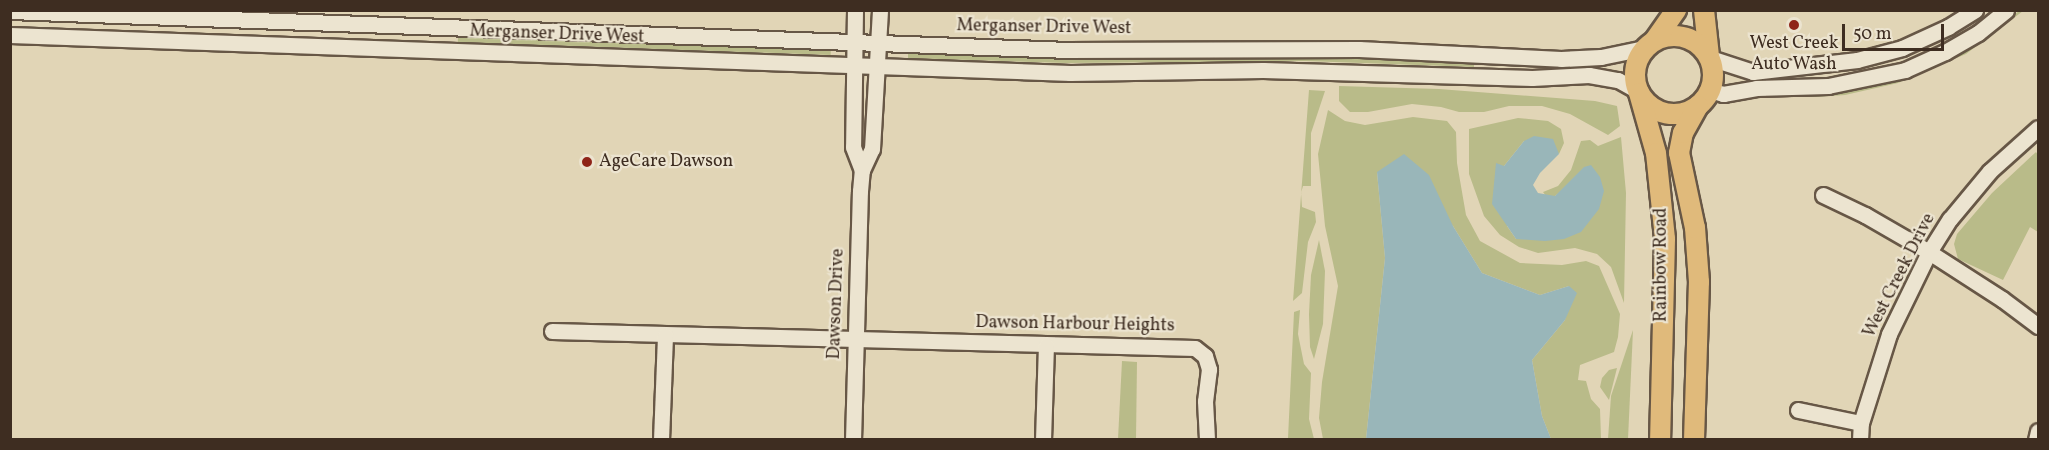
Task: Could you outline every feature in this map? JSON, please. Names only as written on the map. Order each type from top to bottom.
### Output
[{"type":"main road","points":[[1676,10],[1650,44],[1635,69],[1639,92],[1652,107],[1661,112],[1680,113],[1698,106],[1710,90],[1713,70],[1709,57],[1704,10]]},
{"type":"main road","points":[[1650,44],[1678,36],[1689,39],[1709,57]]},
{"type":"main road","name":"Rainbow Road","points":[[1639,92],[1656,153],[1665,239],[1660,440]]},
{"type":"main road","name":"Rainbow Road","points":[[1694,440],[1699,282],[1695,228],[1679,153],[1683,133],[1698,106]]},
{"type":"street","name":"Dawson Drive","points":[[853,440],[861,170],[853,147],[855,10]]},
{"type":"street","name":"Dawson Drive","points":[[861,170],[872,149],[880,10]]},
{"type":"street","points":[[1710,90],[1723,94],[1755,88],[1828,86],[1905,69],[1935,57],[1978,33],[2006,10]]},
{"type":"street","name":"Merganser Drive West","points":[[10,11],[854,44],[1078,50],[1359,49],[1561,59],[1601,57],[1650,44]]},
{"type":"street","points":[[1709,57],[1754,72],[1857,60],[1902,48],[1971,14],[1978,33]]},
{"type":"street","name":"Merganser Drive West","points":[[10,35],[1070,73],[1263,70],[1532,78],[1599,75],[1618,80],[1639,92]]},
{"type":"street","name":"West Creek Drive","points":[[1860,440],[1861,423],[1889,333],[1929,252],[1950,219],[1990,171],[2038,128]]},
{"type":"street","points":[[1823,195],[1865,215],[1929,252],[2002,299],[2038,326]]},
{"type":"street","name":"Dawson Harbour Heights","points":[[552,331],[1196,348],[1205,356],[1209,369],[1205,401],[1207,440]]},
{"type":"street","points":[[661,440],[665,335]]},
{"type":"street","points":[[1042,440],[1046,345]]},
{"type":"street","points":[[1798,410],[1861,423]]},
{"type":"street","points":[[2036,440],[2038,431]]},
{"type":"green space","points":[[2019,11],[2023,11],[1966,54],[1898,83],[1845,95],[1816,97],[1752,95],[1817,94],[1854,90],[1920,72],[1985,37]]},
{"type":"green space","points":[[458,37],[831,50],[831,55],[458,42]]},
{"type":"green space","points":[[908,52],[1076,58],[1307,56],[1474,61],[1474,67],[1306,61],[1066,63],[908,58]]},
{"type":"green space","points":[[1339,86],[1439,89],[1595,101],[1617,106],[1620,126],[1608,135],[1570,114],[1542,106],[1509,106],[1484,112],[1459,112],[1441,107],[1412,104],[1368,112],[1350,112],[1339,101]]},
{"type":"green space","points":[[1309,90],[1325,91],[1311,133],[1311,186],[1303,186],[1301,192]]},
{"type":"green space","points":[[1328,110],[1345,121],[1365,125],[1413,117],[1447,121],[1456,132],[1457,163],[1466,215],[1480,241],[1520,263],[1562,265],[1586,261],[1599,266],[1620,314],[1618,337],[1614,352],[1580,365],[1578,380],[1586,381],[1591,399],[1600,409],[1601,439],[1551,439],[1542,416],[1532,360],[1565,320],[1569,286],[1540,295],[1482,273],[1453,226],[1377,172],[1385,258],[1366,439],[1323,439],[1319,418],[1322,382],[1338,286],[1325,226],[1318,154]]},
{"type":"green space","points":[[1518,118],[1548,121],[1561,129],[1564,143],[1559,154],[1555,150],[1524,141],[1504,166],[1507,226],[1516,239],[1569,185],[1555,196],[1546,196],[1543,192],[1558,186],[1571,170],[1581,141],[1590,140],[1598,146],[1621,137],[1626,193],[1624,303],[1611,267],[1597,254],[1575,248],[1538,253],[1519,247],[1500,235],[1484,216],[1469,174],[1469,129]]},
{"type":"green space","points":[[2036,152],[2038,155],[2038,232],[2030,227],[2003,280],[1958,259],[1954,244],[1957,234],[1992,193]]},
{"type":"green space","points":[[1301,194],[1302,207],[1315,212],[1316,222],[1308,242],[1302,293],[1293,301]]},
{"type":"green space","points":[[1319,240],[1325,271],[1323,324],[1314,359],[1310,347],[1309,314],[1311,275]]},
{"type":"green space","points":[[1300,310],[1298,334],[1304,364],[1311,373],[1309,419],[1314,439],[1288,438],[1294,312]]},
{"type":"green space","points":[[1633,330],[1628,439],[1608,439],[1611,396]]},
{"type":"green space","points":[[1122,361],[1137,362],[1136,439],[1118,439]]},
{"type":"green space","points":[[1617,368],[1609,400],[1600,387],[1602,378],[1609,370]]},
{"type":"water","points":[[1534,136],[1553,139],[1559,154],[1540,173],[1533,185],[1538,193],[1555,196],[1584,167],[1591,165],[1600,177],[1604,191],[1599,209],[1581,232],[1564,239],[1545,241],[1516,239],[1492,204],[1496,163],[1504,166],[1524,141]]},
{"type":"water","points":[[1404,154],[1429,175],[1453,226],[1482,273],[1540,295],[1569,286],[1577,293],[1565,320],[1532,360],[1542,416],[1551,439],[1366,439],[1385,258],[1377,172]]},
{"type":"place","name":"West Creek Auto Wash","points":[[1794,25]]},
{"type":"place","name":"AgeCare Dawson","points":[[587,162]]}]
